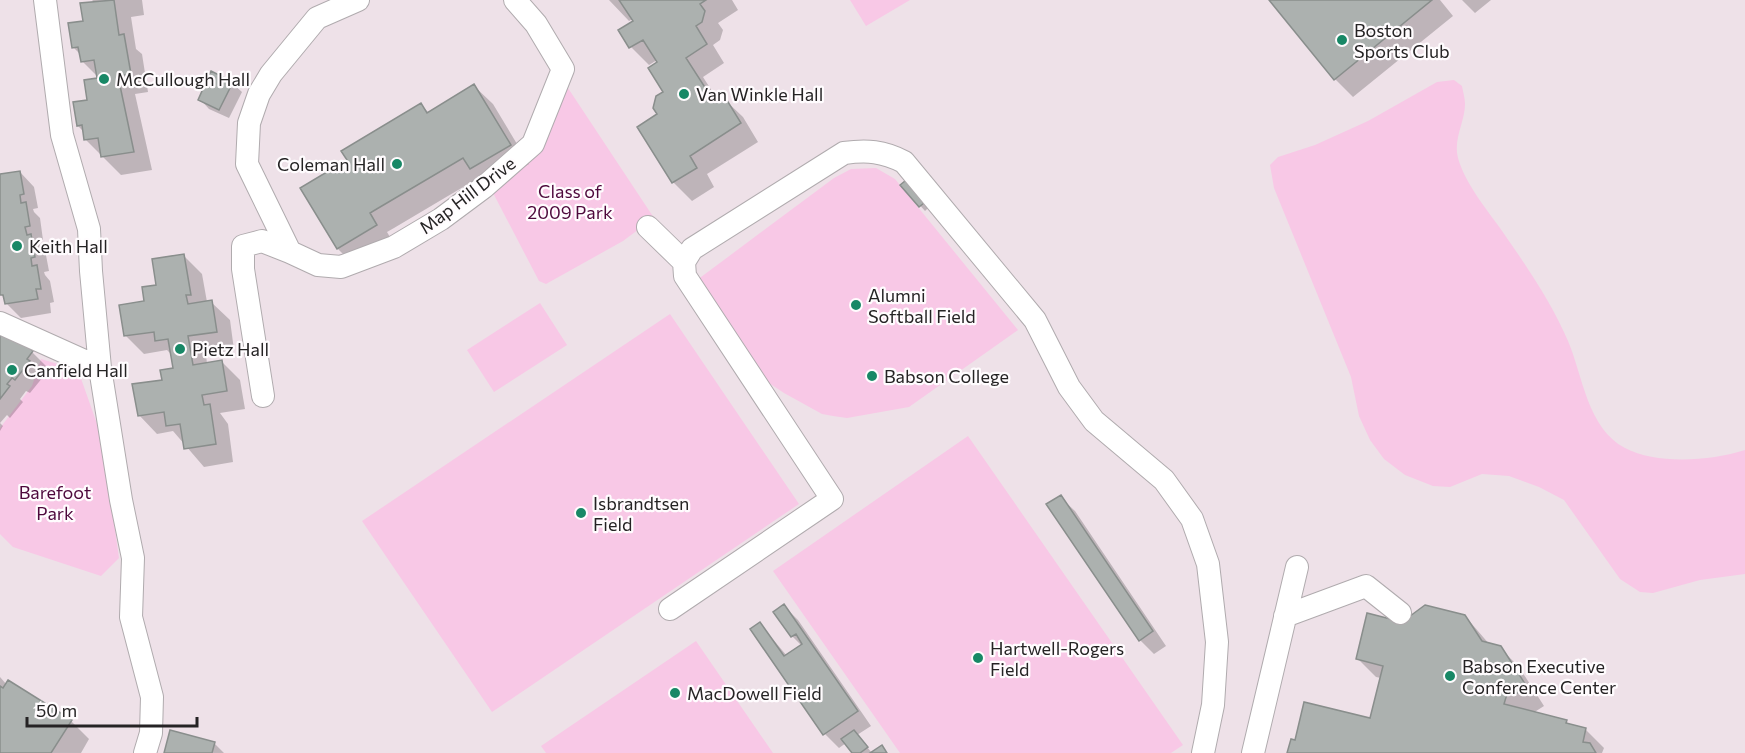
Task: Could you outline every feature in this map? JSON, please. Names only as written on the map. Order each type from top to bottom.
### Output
[{"type":"street","points":[[45,0],[62,135],[89,229],[100,368],[121,500],[133,558],[131,618],[152,697],[151,733],[145,753]]},
{"type":"street","points":[[290,252],[247,164],[249,123],[259,94],[312,9],[358,0]]},
{"type":"street","name":"Map Hill Drive","points":[[290,252],[318,265],[341,267],[394,247],[441,219],[484,187],[533,144],[563,69],[536,24],[515,0]]},
{"type":"street","points":[[670,609],[832,499],[685,276],[684,262],[692,249],[844,153],[867,150],[888,154],[904,162],[1035,320],[1069,387],[1094,421],[1164,480],[1192,519],[1208,564],[1217,642],[1213,705],[1203,753]]},
{"type":"street","points":[[648,227],[684,262]]},
{"type":"street","points":[[262,396],[243,269],[243,246],[262,241],[290,252]]},
{"type":"street","points":[[0,323],[100,368]]},
{"type":"street","points":[[1253,753],[1297,567]]},
{"type":"street","points":[[1285,616],[1366,586],[1400,613]]},
{"type":"shaded area","name":"Babson College","points":[[0,0],[1745,0],[1745,753],[0,753]]},
{"type":"green space","points":[[850,0],[910,0],[866,26]]},
{"type":"green space","points":[[1454,80],[1462,86],[1465,102],[1457,151],[1465,177],[1546,297],[1568,341],[1588,400],[1602,428],[1625,448],[1652,457],[1700,459],[1745,450],[1745,574],[1700,580],[1653,593],[1640,592],[1620,579],[1564,500],[1539,487],[1509,476],[1482,474],[1450,487],[1433,486],[1405,475],[1384,459],[1370,440],[1359,416],[1351,377],[1274,188],[1270,165],[1278,157],[1315,145],[1368,121],[1437,82]]},
{"type":"green space","name":"Class of 2009 Park","points":[[564,82],[654,218],[623,241],[546,284],[539,281],[491,189]]},
{"type":"green space","name":"Alumni Softball Field","points":[[876,168],[895,179],[1018,330],[909,407],[847,418],[822,414],[763,379],[697,280],[834,178],[851,169]]},
{"type":"green space","points":[[540,303],[567,345],[494,392],[467,350]]},
{"type":"green space","name":"Isbrandtsen Field","points":[[670,314],[799,504],[492,712],[362,521]]},
{"type":"green space","name":"Barefoot Park","points":[[41,359],[78,370],[102,438],[119,558],[101,576],[13,547],[0,534],[0,428],[32,386]]},
{"type":"green space","name":"Hartwell-Rogers Field","points":[[968,436],[1183,745],[1171,753],[900,753],[773,571]]},
{"type":"green space","name":"MacDowell Field","points":[[696,641],[773,753],[546,753],[541,746]]},
{"type":"building","name":"McCullough Hall","points":[[114,0],[119,35],[124,34],[131,74],[118,76],[134,152],[101,157],[98,138],[84,140],[82,125],[77,126],[73,102],[87,100],[84,80],[97,78],[94,60],[81,62],[78,47],[72,48],[68,23],[83,21],[80,3]]},
{"type":"building","name":"Van Winkle Hall","points":[[619,0],[706,0],[700,4],[705,11],[702,22],[696,26],[707,44],[686,58],[715,103],[725,97],[741,123],[690,156],[697,168],[672,183],[637,127],[657,114],[653,108],[656,96],[663,92],[648,68],[657,62],[643,40],[629,48],[618,30],[633,21]]},
{"type":"building","name":"Boston Sports Club","points":[[1269,0],[1432,0],[1334,80]]},
{"type":"building","points":[[211,71],[233,82],[219,110],[198,100]]},
{"type":"building","name":"Coleman Hall","points":[[474,84],[511,145],[470,169],[463,158],[375,210],[370,213],[377,225],[337,249],[300,188],[347,160],[341,151],[421,103],[427,113]]},
{"type":"building","name":"Keith Hall","points":[[20,171],[24,194],[20,195],[21,203],[26,202],[30,226],[25,227],[27,235],[31,234],[35,257],[31,258],[32,266],[37,265],[41,289],[36,289],[38,299],[5,304],[3,295],[0,295],[0,174]]},
{"type":"building","points":[[910,177],[929,199],[919,207],[900,185]]},
{"type":"building","name":"Pietz Hall","points":[[184,254],[191,295],[186,295],[188,304],[212,300],[217,332],[188,336],[193,365],[222,360],[227,391],[202,395],[204,405],[210,404],[216,444],[184,449],[180,424],[166,426],[164,412],[138,416],[132,384],[162,380],[160,370],[173,368],[168,339],[155,341],[154,332],[124,336],[119,305],[144,301],[142,287],[156,285],[152,259]]},
{"type":"building","name":"Canfield Hall","points":[[7,330],[33,351],[27,359],[30,361],[15,380],[12,378],[7,384],[10,386],[0,399],[0,337]]},
{"type":"building","points":[[1061,495],[1153,631],[1139,641],[1046,504]]},
{"type":"building","points":[[784,604],[858,711],[823,735],[750,629],[760,622],[784,656],[802,644],[796,634],[791,637],[773,612]]},
{"type":"building","name":"Babson Executive Conference Center","points":[[1425,605],[1465,615],[1482,641],[1501,646],[1527,687],[1514,695],[1507,694],[1504,704],[1567,720],[1566,723],[1586,728],[1583,742],[1590,743],[1596,753],[1287,753],[1291,739],[1295,740],[1304,702],[1370,718],[1383,666],[1356,659],[1367,613],[1402,622]]},
{"type":"building","points":[[8,680],[72,720],[51,753],[0,753],[0,686],[3,688]]},
{"type":"building","points":[[170,730],[215,742],[212,753],[164,753]]},
{"type":"building","points":[[854,730],[868,747],[860,753],[852,753],[841,739]]},
{"type":"building","points":[[882,745],[887,753],[870,753]]},
{"type":"place","name":"Boston Sports Club","points":[[1342,40]]},
{"type":"place","name":"McCullough Hall","points":[[104,79]]},
{"type":"place","name":"Van Winkle Hall","points":[[684,94]]},
{"type":"place","name":"Coleman Hall","points":[[397,164]]},
{"type":"place","name":"Keith Hall","points":[[17,246]]},
{"type":"place","name":"Alumni Softball Field","points":[[856,305]]},
{"type":"place","name":"Pietz Hall","points":[[180,349]]},
{"type":"place","name":"Canfield Hall","points":[[12,370]]},
{"type":"place","name":"Babson College","points":[[872,376]]},
{"type":"place","name":"Isbrandtsen Field","points":[[581,513]]},
{"type":"place","name":"Hartwell-Rogers Field","points":[[978,658]]},
{"type":"place","name":"Babson Executive Conference Center","points":[[1450,676]]},
{"type":"place","name":"MacDowell Field","points":[[675,693]]}]
